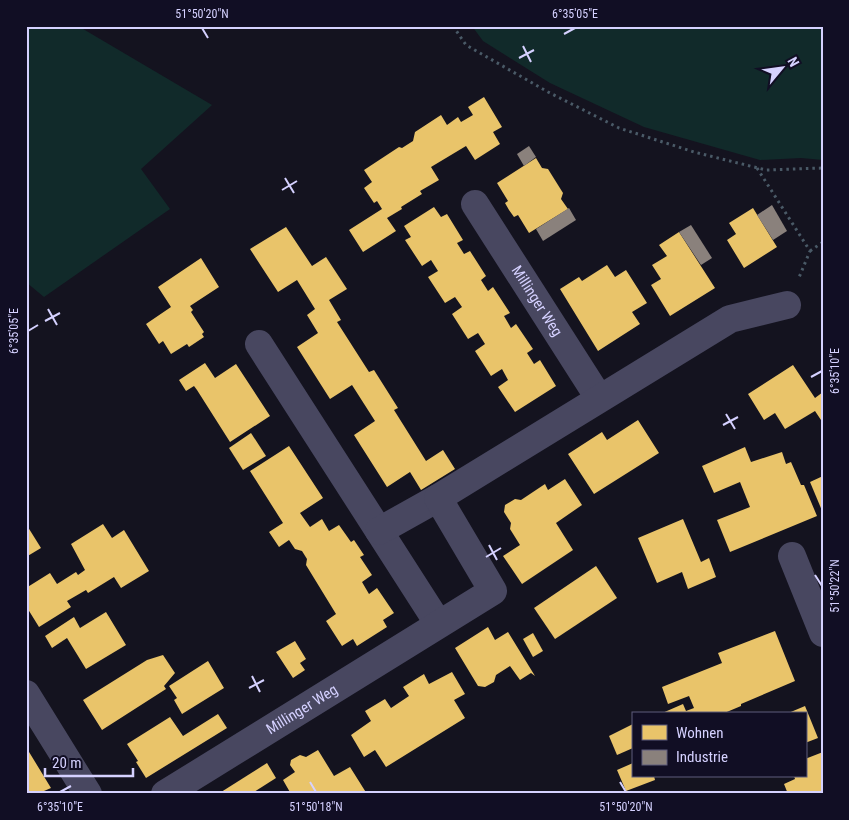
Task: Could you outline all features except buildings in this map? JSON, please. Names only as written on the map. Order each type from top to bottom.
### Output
[{"type":"street","name":"Millinger Weg","points":[[475,204],[599,398]]},
{"type":"street","points":[[379,531],[438,498],[730,319],[787,305]]},
{"type":"street","points":[[259,344],[438,623]]},
{"type":"street","name":"Millinger Weg","points":[[165,794],[438,623],[493,591],[438,498]]},
{"type":"street","points":[[792,556],[823,633]]},
{"type":"street","points":[[26,694],[88,794]]},
{"type":"path","points":[[453,26],[466,45],[548,92],[619,128],[694,152],[766,170],[823,168]]},
{"type":"path","points":[[757,168],[810,251]]},
{"type":"path","points":[[787,305],[810,251],[823,242]]},
{"type":"green space","points":[[26,26],[78,26],[212,105],[141,169],[170,209],[44,297],[26,282]]},
{"type":"green space","points":[[472,26],[823,26],[823,160],[801,158],[760,160],[644,127],[550,83],[483,41]]}]
